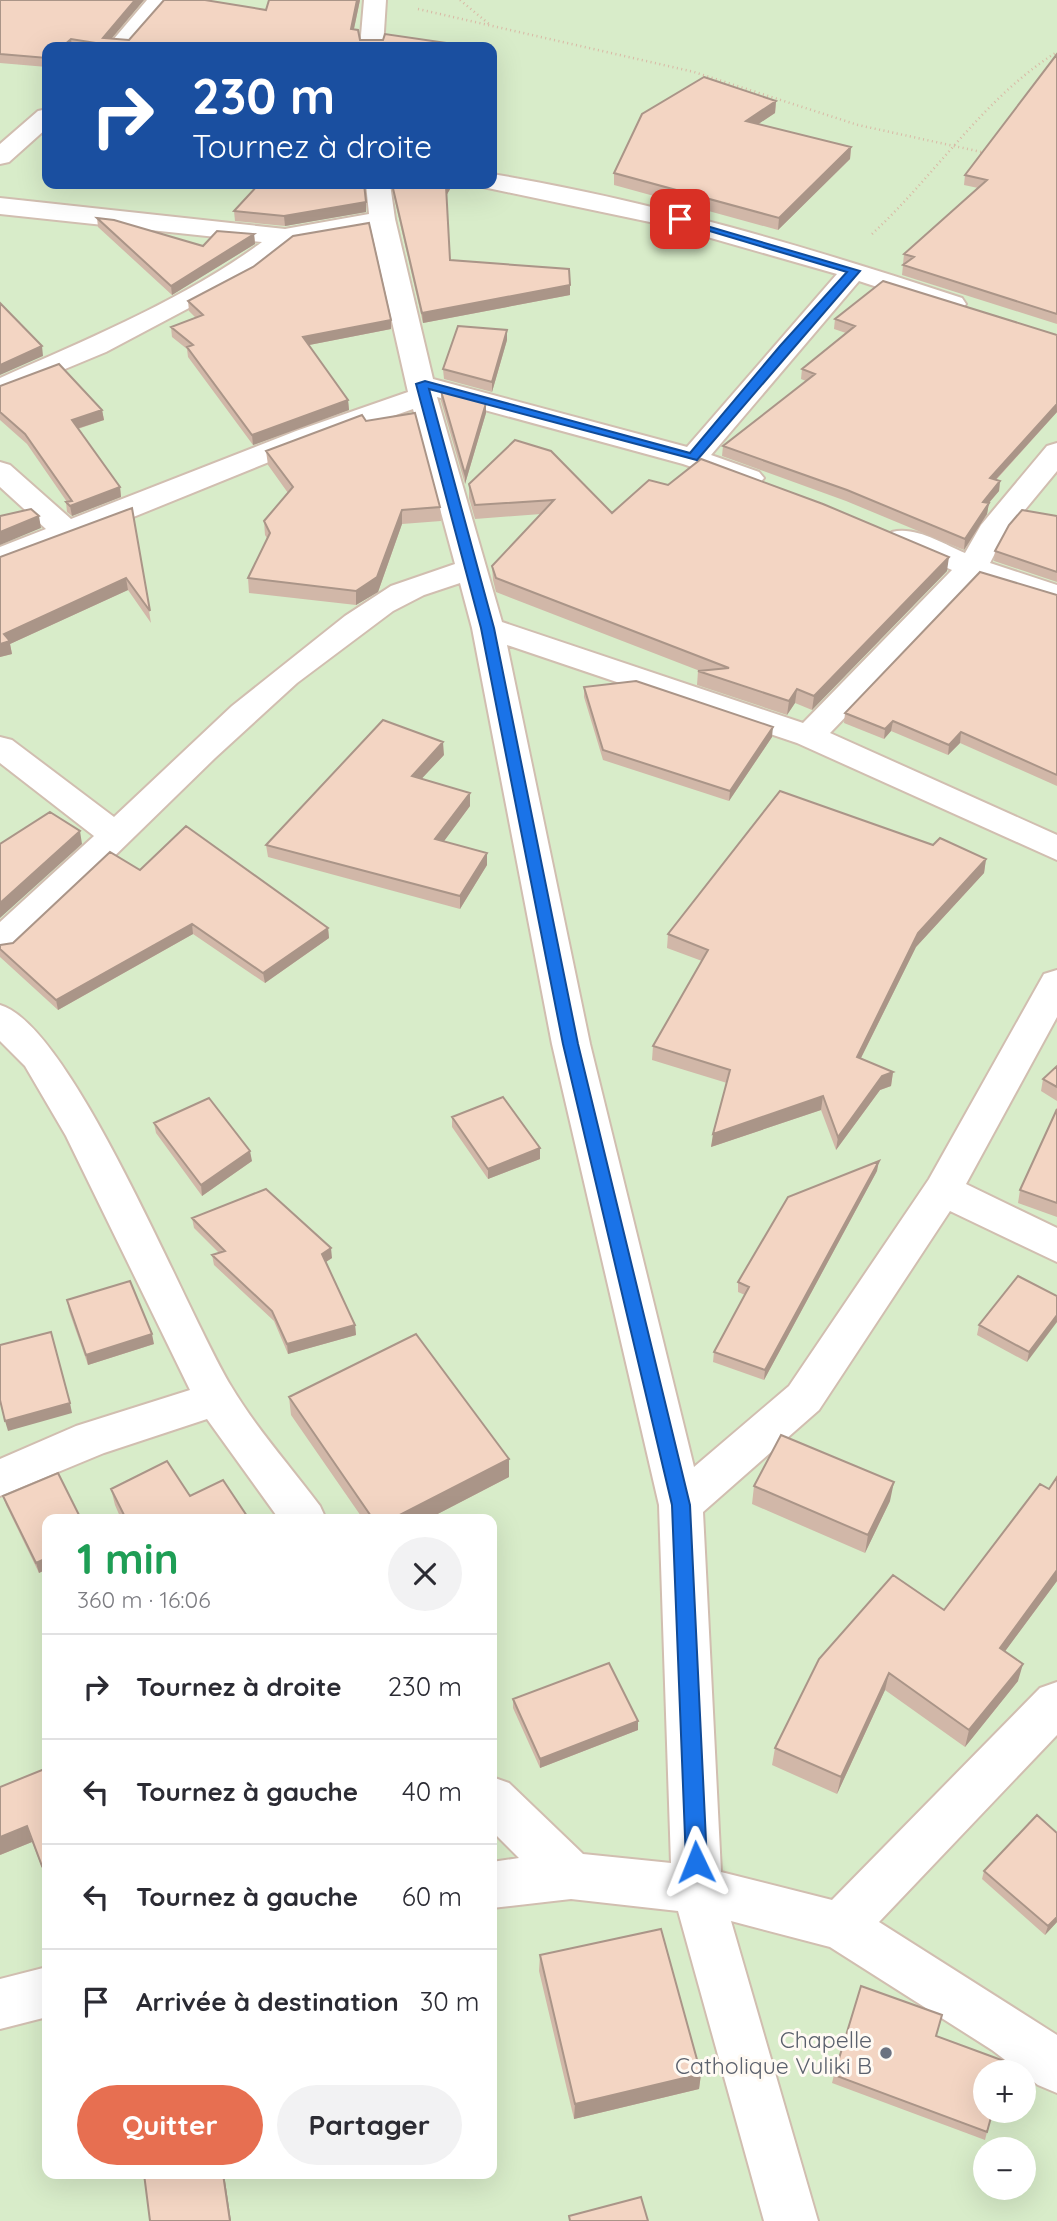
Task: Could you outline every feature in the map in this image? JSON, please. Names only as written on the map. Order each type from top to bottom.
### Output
[{"type":"street","points":[[122,42],[159,0]]},
{"type":"street","points":[[372,42],[375,1]]},
{"type":"street","points":[[0,157],[42,120]]},
{"type":"street","points":[[497,183],[581,196],[655,212],[755,239],[980,313]]},
{"type":"street","points":[[0,388],[96,345],[189,298],[244,268],[285,237],[380,202],[422,390],[488,628],[570,1044],[681,1505],[697,1889],[791,2221]]},
{"type":"street","points":[[0,206],[285,237]]},
{"type":"street","points":[[692,457],[784,349],[844,268]]},
{"type":"street","points":[[0,558],[422,390],[692,457],[770,485]]},
{"type":"street","points":[[809,736],[972,567],[992,531],[1057,452]]},
{"type":"street","points":[[0,471],[68,533]]},
{"type":"street","points":[[872,525],[972,567],[1057,596]]},
{"type":"street","points":[[0,942],[53,897],[114,834],[232,722],[300,665],[383,602],[471,569]]},
{"type":"street","points":[[488,628],[809,736],[1057,849]]},
{"type":"street","points":[[0,747],[114,834]]},
{"type":"street","points":[[681,1505],[804,1398],[943,1190],[1057,983]]},
{"type":"street","points":[[0,1018],[38,1056],[84,1134],[216,1399],[300,1514]]},
{"type":"street","points":[[943,1190],[1057,1246]]},
{"type":"street","points":[[0,1478],[91,1439],[216,1399]]},
{"type":"street","points":[[841,1927],[1057,1703]]},
{"type":"street","points":[[497,1803],[570,1876]]},
{"type":"street","points":[[497,1884],[570,1876],[697,1889],[841,1927],[1010,2032],[1057,2067]]},
{"type":"street","points":[[0,2004],[42,1993]]},
{"type":"path","points":[[460,0],[490,25]]},
{"type":"path","points":[[375,1],[694,72],[859,125],[993,155]]},
{"type":"path","points":[[844,268],[907,202],[1005,90],[1025,72],[1057,52]]},
{"type":"green space","points":[[0,0],[1057,0],[1057,2221],[0,2221]]},
{"type":"building","points":[[0,0],[135,0],[103,38],[129,40],[164,0],[205,0],[266,10],[269,0],[357,0],[351,29],[358,30],[360,40],[383,40],[385,34],[440,42],[90,42],[71,39],[68,42],[42,42],[42,58],[0,54]]},
{"type":"building","points":[[1057,54],[1057,314],[903,265],[914,257],[904,254],[987,180],[965,175]]},
{"type":"building","points":[[704,77],[776,101],[746,121],[851,147],[779,218],[614,173],[642,114]]},
{"type":"building","points":[[254,189],[365,189],[366,202],[284,216],[234,211]]},
{"type":"building","points":[[393,189],[446,189],[450,260],[569,269],[570,285],[422,313]]},
{"type":"building","points":[[97,218],[114,220],[203,246],[217,231],[254,234],[171,286]]},
{"type":"building","points":[[369,223],[391,320],[303,337],[348,400],[252,435],[187,347],[193,345],[171,327],[203,315],[188,301],[253,267],[293,236]]},
{"type":"building","points":[[883,281],[1057,335],[1057,404],[990,478],[1000,481],[983,502],[989,503],[965,539],[847,490],[723,446],[815,374],[802,369],[855,326],[835,319]]},
{"type":"building","points":[[0,303],[42,346],[0,365]]},
{"type":"building","points":[[458,326],[507,330],[492,382],[443,369]]},
{"type":"building","points":[[59,364],[102,410],[72,420],[120,487],[70,506],[66,502],[72,501],[25,434],[0,412],[0,386]]},
{"type":"building","points":[[441,391],[486,403],[465,474]]},
{"type":"building","points":[[415,413],[440,507],[402,510],[377,577],[356,591],[248,578],[270,533],[264,521],[293,487],[266,451],[362,415],[366,421]]},
{"type":"building","points":[[515,440],[551,451],[612,513],[649,480],[668,485],[701,459],[823,504],[949,557],[814,696],[797,689],[789,701],[698,671],[729,668],[496,578],[492,566],[554,500],[475,505],[469,484]]},
{"type":"building","points":[[132,508],[150,611],[126,578],[4,634],[10,641],[0,644],[0,557]]},
{"type":"building","points":[[31,509],[39,516],[0,532],[0,516]]},
{"type":"building","points":[[1022,510],[1057,516],[1057,572],[995,551],[1009,525]]},
{"type":"building","points":[[980,572],[1057,595],[1057,775],[961,732],[949,745],[893,721],[885,729],[845,713]]},
{"type":"building","points":[[636,681],[773,727],[730,791],[603,750],[584,687]]},
{"type":"building","points":[[383,720],[443,742],[412,776],[470,793],[435,839],[487,853],[460,896],[266,845]]},
{"type":"building","points":[[780,791],[933,845],[940,838],[986,859],[918,933],[857,1057],[893,1072],[882,1076],[838,1137],[823,1096],[713,1134],[730,1070],[653,1046],[708,950],[668,934]]},
{"type":"building","points":[[50,812],[80,831],[0,903],[0,844]]},
{"type":"building","points":[[186,826],[328,928],[263,973],[192,924],[56,1000],[0,949],[0,945],[13,943],[110,852],[140,870]]},
{"type":"building","points":[[1057,1066],[1057,1087],[1043,1079]]},
{"type":"building","points":[[503,1097],[540,1148],[488,1169],[452,1117]]},
{"type":"building","points":[[209,1098],[250,1151],[201,1185],[154,1123]]},
{"type":"building","points":[[1057,1109],[1057,1203],[1020,1190]]},
{"type":"building","points":[[879,1161],[765,1370],[714,1352],[749,1287],[738,1282],[788,1197]]},
{"type":"building","points":[[266,1189],[331,1248],[322,1254],[355,1325],[287,1344],[272,1311],[212,1255],[225,1251],[192,1218]]},
{"type":"building","points":[[1018,1276],[1057,1296],[1057,1315],[1029,1352],[979,1325]]},
{"type":"building","points":[[130,1281],[152,1334],[86,1355],[67,1300]]},
{"type":"building","points":[[51,1332],[70,1403],[5,1421],[0,1400],[0,1345]]},
{"type":"building","points":[[416,1334],[509,1459],[402,1514],[370,1514],[289,1397]]},
{"type":"building","points":[[781,1435],[894,1482],[868,1535],[754,1486]]},
{"type":"building","points":[[167,1461],[190,1496],[223,1480],[246,1514],[124,1514],[111,1489]]},
{"type":"building","points":[[58,1473],[78,1514],[42,1514],[42,1560],[36,1563],[3,1496]]},
{"type":"building","points":[[1057,1477],[1057,1570],[1000,1648],[1023,1664],[969,1730],[889,1673],[841,1777],[775,1748],[819,1659],[893,1575],[944,1610],[1040,1484],[1049,1489]]},
{"type":"building","points":[[609,1663],[638,1721],[540,1759],[513,1699]]},
{"type":"building","points":[[42,1770],[42,1866],[27,1826],[0,1837],[0,1787]]},
{"type":"building","points":[[1037,1815],[1057,1833],[1057,1917],[1048,1926],[984,1871]]},
{"type":"building","points":[[661,1929],[701,2074],[575,2104],[540,1955]]},
{"type":"building","name":"Chapelle Catholique Vuliki B","points":[[861,1986],[942,2015],[936,2036],[1001,2060],[973,2060],[973,2123],[989,2123],[987,2132],[834,2075]]},
{"type":"building","points":[[145,2179],[224,2179],[230,2221],[150,2221]]},
{"type":"building","points":[[641,2197],[648,2221],[570,2221],[569,2216]]},
{"type":"place","name":"Chapelle Catholique Vuliki B","points":[[886,2053]]},
{"type":"route","points":[[680,219],[755,239],[855,271],[836,289],[692,457],[421,384],[488,628],[570,1044],[681,1505],[696,1862]]}]
